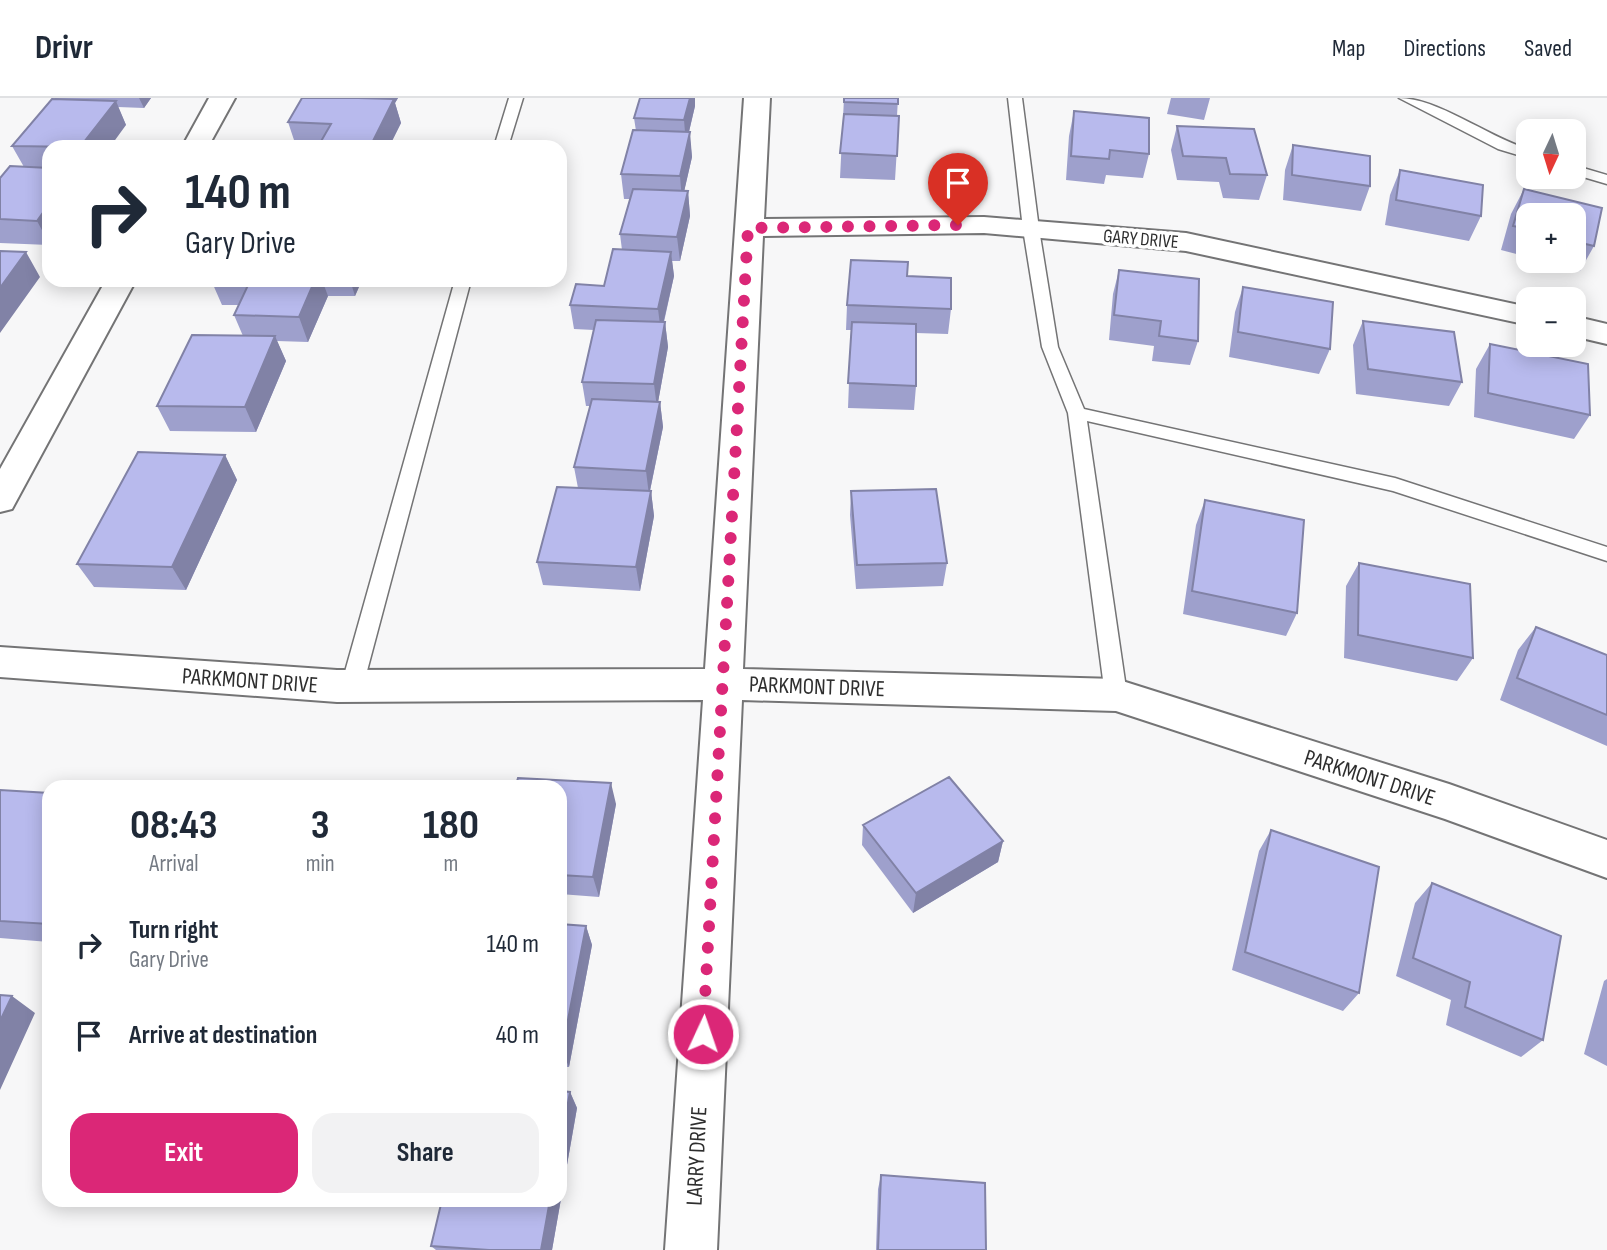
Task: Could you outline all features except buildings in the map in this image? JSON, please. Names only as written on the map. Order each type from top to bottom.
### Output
[{"type":"street","points":[[199,140],[222,98]]},
{"type":"street","name":"LARRY DRIVE","points":[[691,1250],[757,98]]},
{"type":"street","name":"GARY DRIVE","points":[[748,228],[984,225],[1186,242],[1516,313]]},
{"type":"street","points":[[0,500],[117,287]]},
{"type":"street","points":[[1586,329],[1607,334]]},
{"type":"street","name":"PARKMONT DRIVE","points":[[0,662],[352,686],[723,684],[1116,695],[1449,803],[1607,859]]},
{"type":"lane","points":[[503,140],[516,98]]},
{"type":"lane","points":[[1015,98],[1031,229],[1050,346],[1077,413],[1116,695]]},
{"type":"lane","points":[[1406,98],[1516,150]]},
{"type":"lane","points":[[1586,173],[1607,180]]},
{"type":"lane","points":[[352,686],[461,287]]},
{"type":"lane","points":[[1077,413],[1395,485],[1607,554]]},
{"type":"route","points":[[703,1034],[748,228],[958,225]]}]
